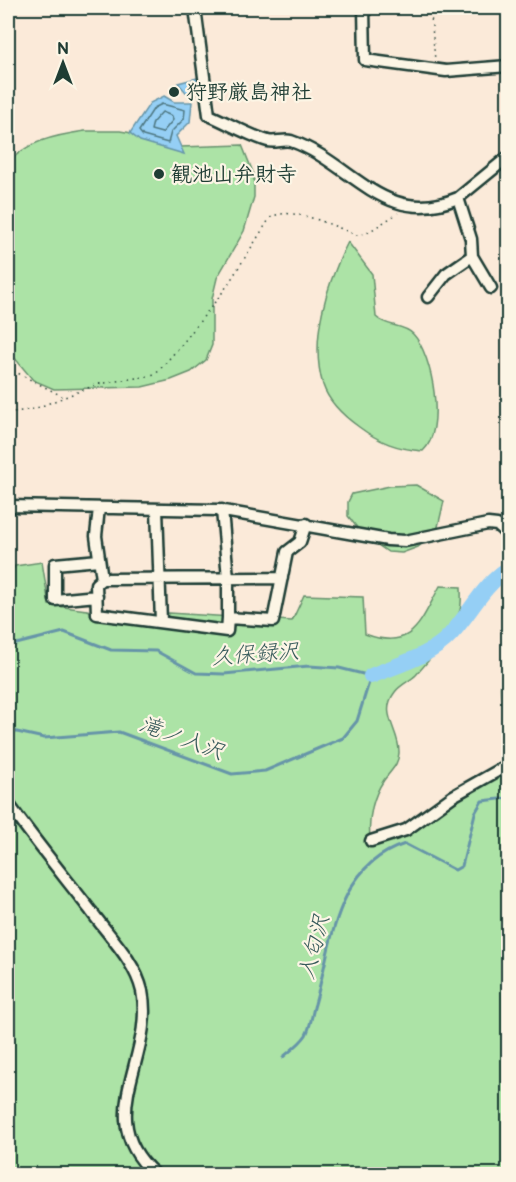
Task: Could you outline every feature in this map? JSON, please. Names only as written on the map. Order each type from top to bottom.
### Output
[{"type":"street","points":[[195,8],[209,115],[270,142],[289,140],[340,167],[379,194],[406,207],[458,198],[508,157]]},
{"type":"street","points":[[364,8],[365,60],[435,70],[469,71],[508,66]]},
{"type":"street","points":[[458,198],[471,239],[472,256],[491,288]]},
{"type":"street","points":[[428,297],[446,274],[472,256]]},
{"type":"street","points":[[8,506],[222,510],[405,541],[488,524],[497,525],[508,536]]},
{"type":"street","points":[[99,508],[96,537],[102,579]]},
{"type":"street","points":[[157,509],[161,622]]},
{"type":"street","points":[[222,510],[228,578],[228,631],[97,614],[96,584],[102,579],[161,579],[228,578],[282,578]]},
{"type":"street","points":[[228,618],[273,621],[287,552],[300,542],[306,524]]},
{"type":"street","points":[[97,596],[55,600],[55,564],[99,560]]},
{"type":"street","points":[[371,841],[406,830],[453,796],[508,765]]},
{"type":"street","points":[[8,803],[136,972],[145,1012],[143,1037],[124,1104],[126,1130],[132,1148],[154,1174]]},
{"type":"path","points":[[434,8],[431,15],[435,70]]},
{"type":"path","points":[[8,413],[34,409],[98,384],[155,375],[225,289],[270,218],[278,212],[292,213],[357,235],[367,233],[406,207]]},
{"type":"path","points":[[8,368],[63,396]]},
{"type":"green space","points":[[85,131],[120,131],[144,135],[180,147],[242,145],[254,175],[254,197],[244,231],[217,278],[212,299],[212,345],[206,360],[191,372],[171,380],[142,387],[54,389],[33,380],[8,350],[8,164],[23,150],[43,140]]},
{"type":"green space","points":[[348,242],[372,274],[376,317],[413,334],[426,358],[431,375],[435,411],[430,441],[423,451],[405,449],[381,441],[366,432],[338,409],[329,398],[323,385],[318,349],[322,312],[333,275]]},
{"type":"green space","points":[[416,485],[444,501],[437,531],[418,547],[402,553],[388,552],[362,534],[348,516],[348,502],[352,494],[390,486]]},
{"type":"green space","points":[[42,562],[49,605],[87,610],[130,623],[169,613],[292,621],[304,595],[363,597],[365,634],[381,639],[405,636],[413,630],[427,611],[440,586],[461,587],[460,610],[447,636],[416,675],[397,690],[390,700],[389,715],[399,753],[396,765],[380,786],[374,800],[370,837],[402,829],[474,783],[508,775],[508,1174],[8,1174],[8,579],[15,566]]},
{"type":"green space","points":[[508,671],[508,713],[502,701],[501,678]]},
{"type":"water","points":[[201,79],[191,98],[178,83]]},
{"type":"water","points":[[164,96],[174,102],[192,102],[190,122],[176,136],[184,154],[140,141],[130,133],[150,103]]},
{"type":"waterway","points":[[371,676],[413,659],[442,642],[457,627],[490,584],[508,569]]},
{"type":"waterway","name":"滝ノ入沢","points":[[8,646],[64,632],[111,650],[156,651],[196,673],[224,674],[309,666],[339,668],[371,676],[357,721],[343,738],[265,771],[232,774],[119,732],[44,738],[8,730]]},
{"type":"waterway","name":"入匂沢","points":[[283,1057],[301,1041],[308,1031],[332,933],[350,889],[364,870],[382,855],[405,844],[455,870],[462,866],[475,813],[482,801],[508,798]]},
{"type":"place","name":"狩野厳島神社","points":[[174,92]]},
{"type":"place","name":"観池山弁財寺","points":[[159,174]]},
{"type":"water label","name":"久保録沢","points":[[255,653]]}]
